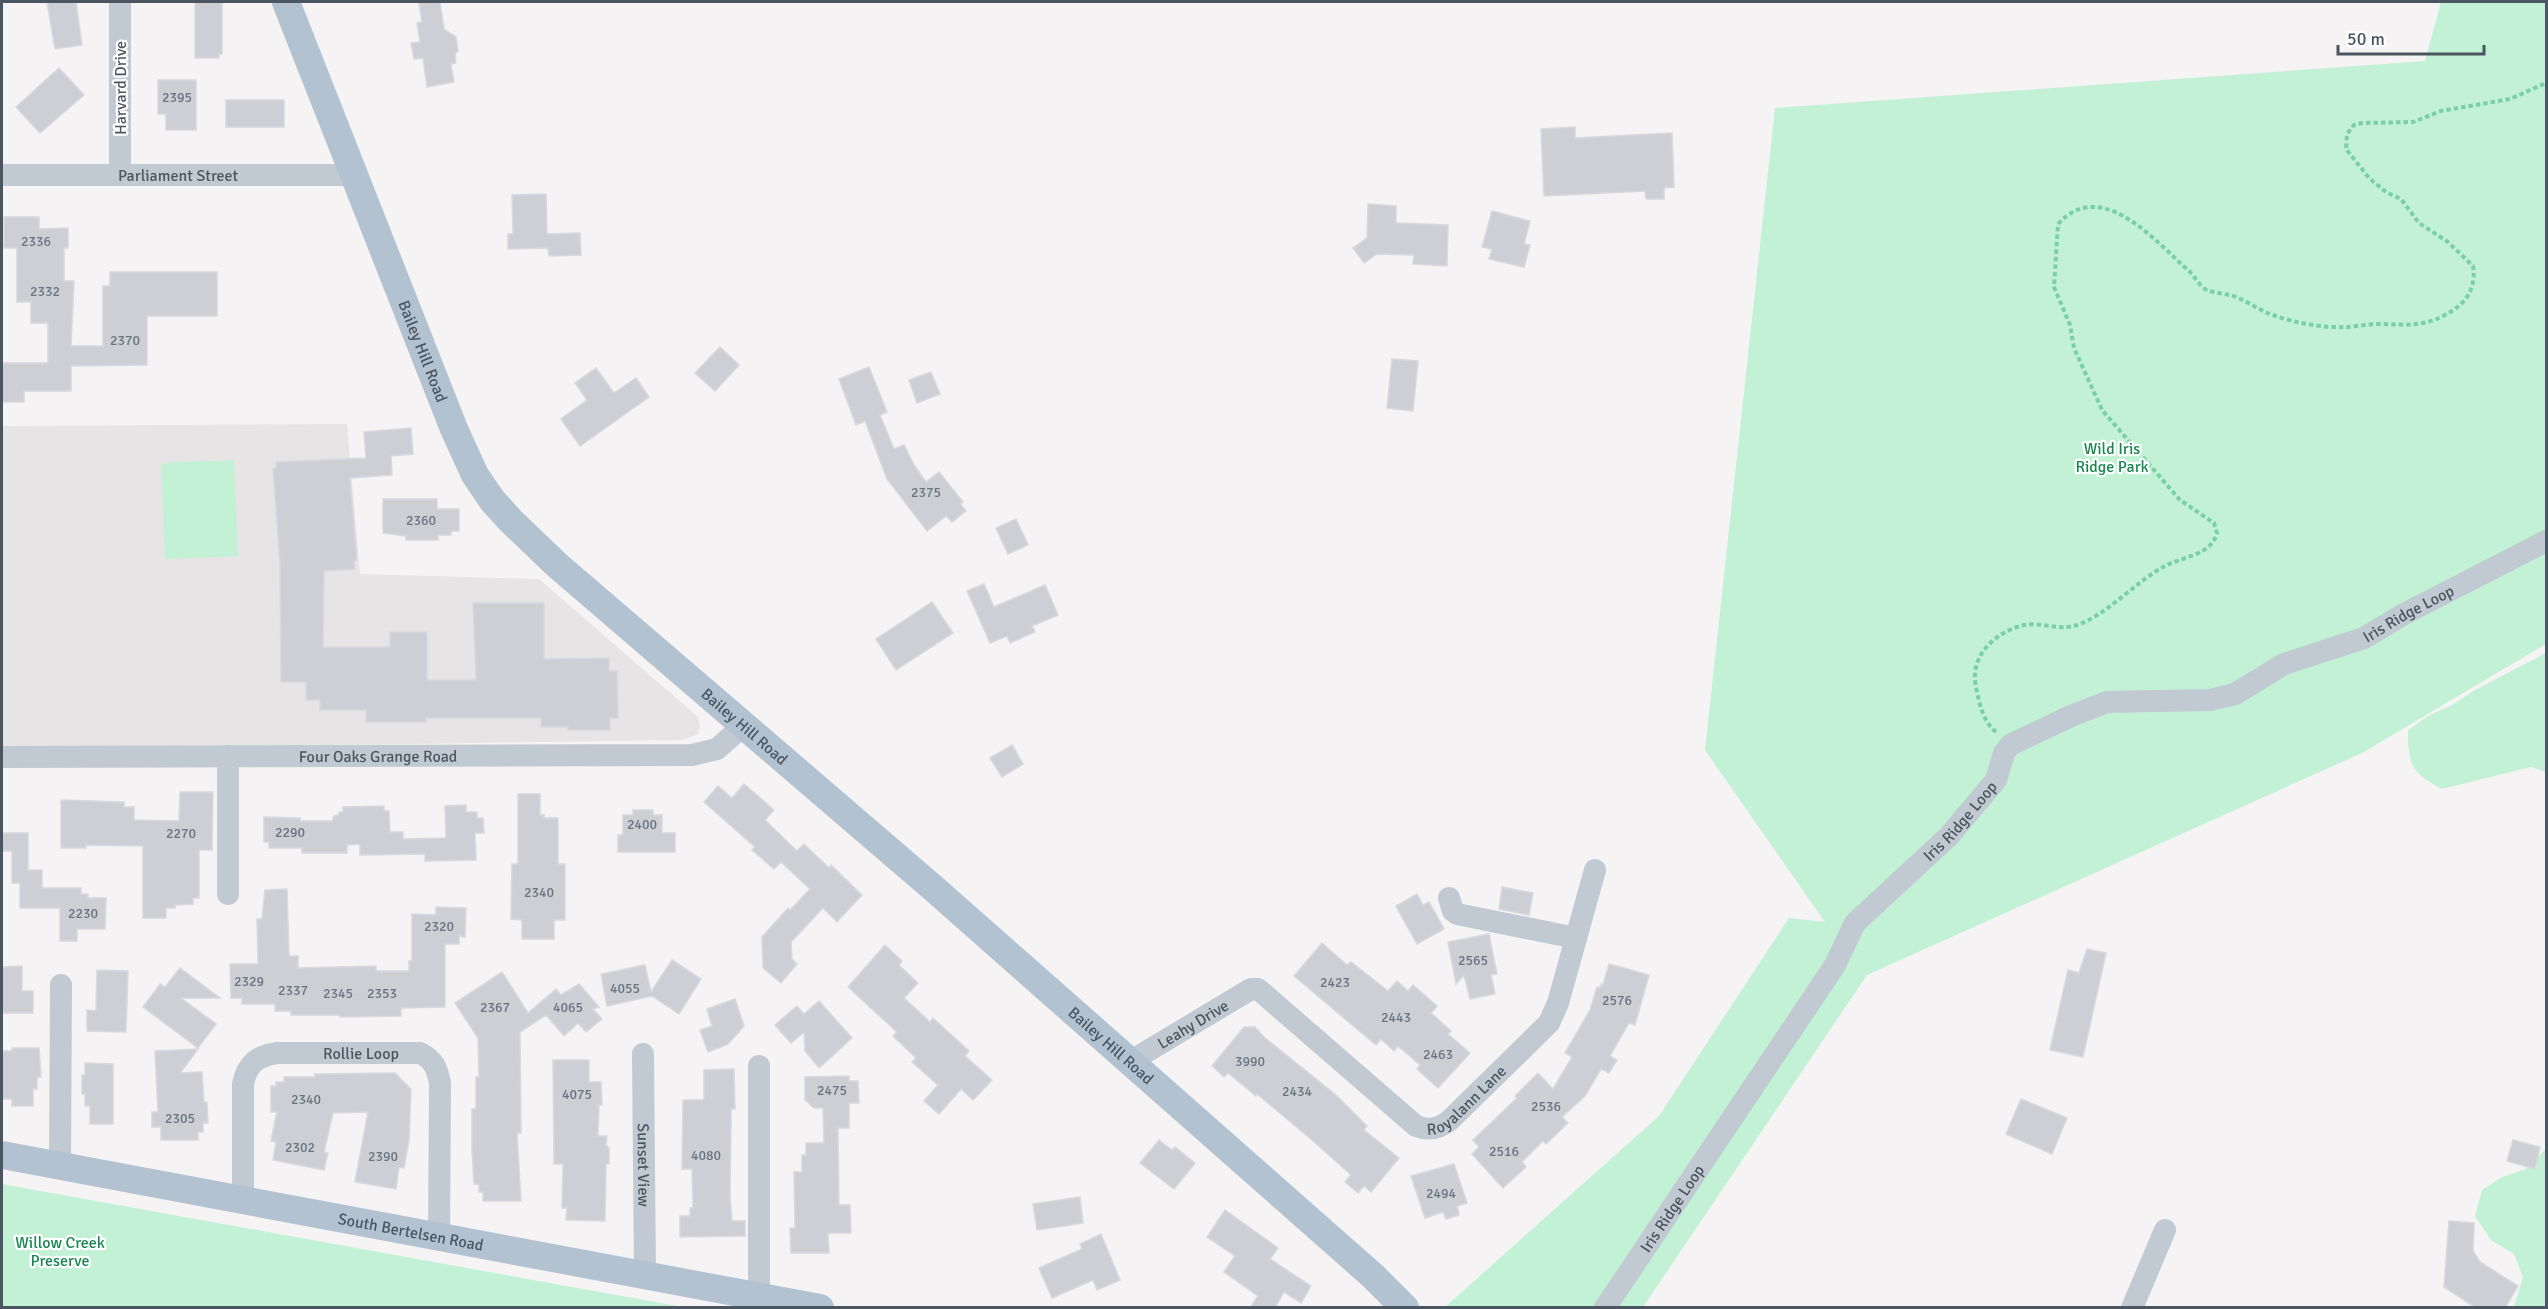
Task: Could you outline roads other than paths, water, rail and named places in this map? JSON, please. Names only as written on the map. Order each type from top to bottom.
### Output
[{"type":"main road","name":"Bailey Hill Road","points":[[286,2],[454,429],[475,475],[492,500],[557,565],[1131,1061],[1373,1276],[1405,1308]]},
{"type":"main road","name":"South Bertelsen Road","points":[[2,1155],[820,1308]]},
{"type":"street","name":"Harvard Drive","points":[[120,2],[120,175]]},
{"type":"street","name":"Parliament Street","points":[[2,176],[353,175]]},
{"type":"street","name":"Iris Ridge Loop","points":[[1605,1308],[1835,964],[1852,927],[1961,822],[1996,780],[2004,753],[2010,745],[2107,702],[2210,700],[2235,694],[2284,664],[2364,638],[2425,603],[2547,541]]},
{"type":"street","name":"Four Oaks Grange Road","points":[[2,757],[692,754],[717,749],[744,725]]},
{"type":"street","points":[[228,756],[228,894]]},
{"type":"street","name":"Royalann Lane","points":[[1255,988],[1261,990],[1416,1126],[1435,1134],[1550,1023],[1558,1003],[1595,870]]},
{"type":"street","points":[[1449,898],[1453,911],[1457,914],[1576,938]]},
{"type":"street","points":[[60,1166],[61,985]]},
{"type":"street","name":"Leahy Drive","points":[[1131,1061],[1255,988]]},
{"type":"street","name":"Rollie Loop","points":[[243,1199],[243,1084],[246,1072],[254,1060],[264,1055],[277,1053],[420,1053],[431,1059],[440,1083],[439,1237]]},
{"type":"street","name":"Sunset View","points":[[643,1054],[645,1275]]},
{"type":"street","points":[[759,1066],[759,1296]]},
{"type":"street","points":[[2132,1308],[2165,1230]]},
{"type":"park label","name":"Wild Iris Ridge Park","points":[[2112,457]]},
{"type":"park label","name":"Willow Creek Preserve","points":[[60,1251]]}]
